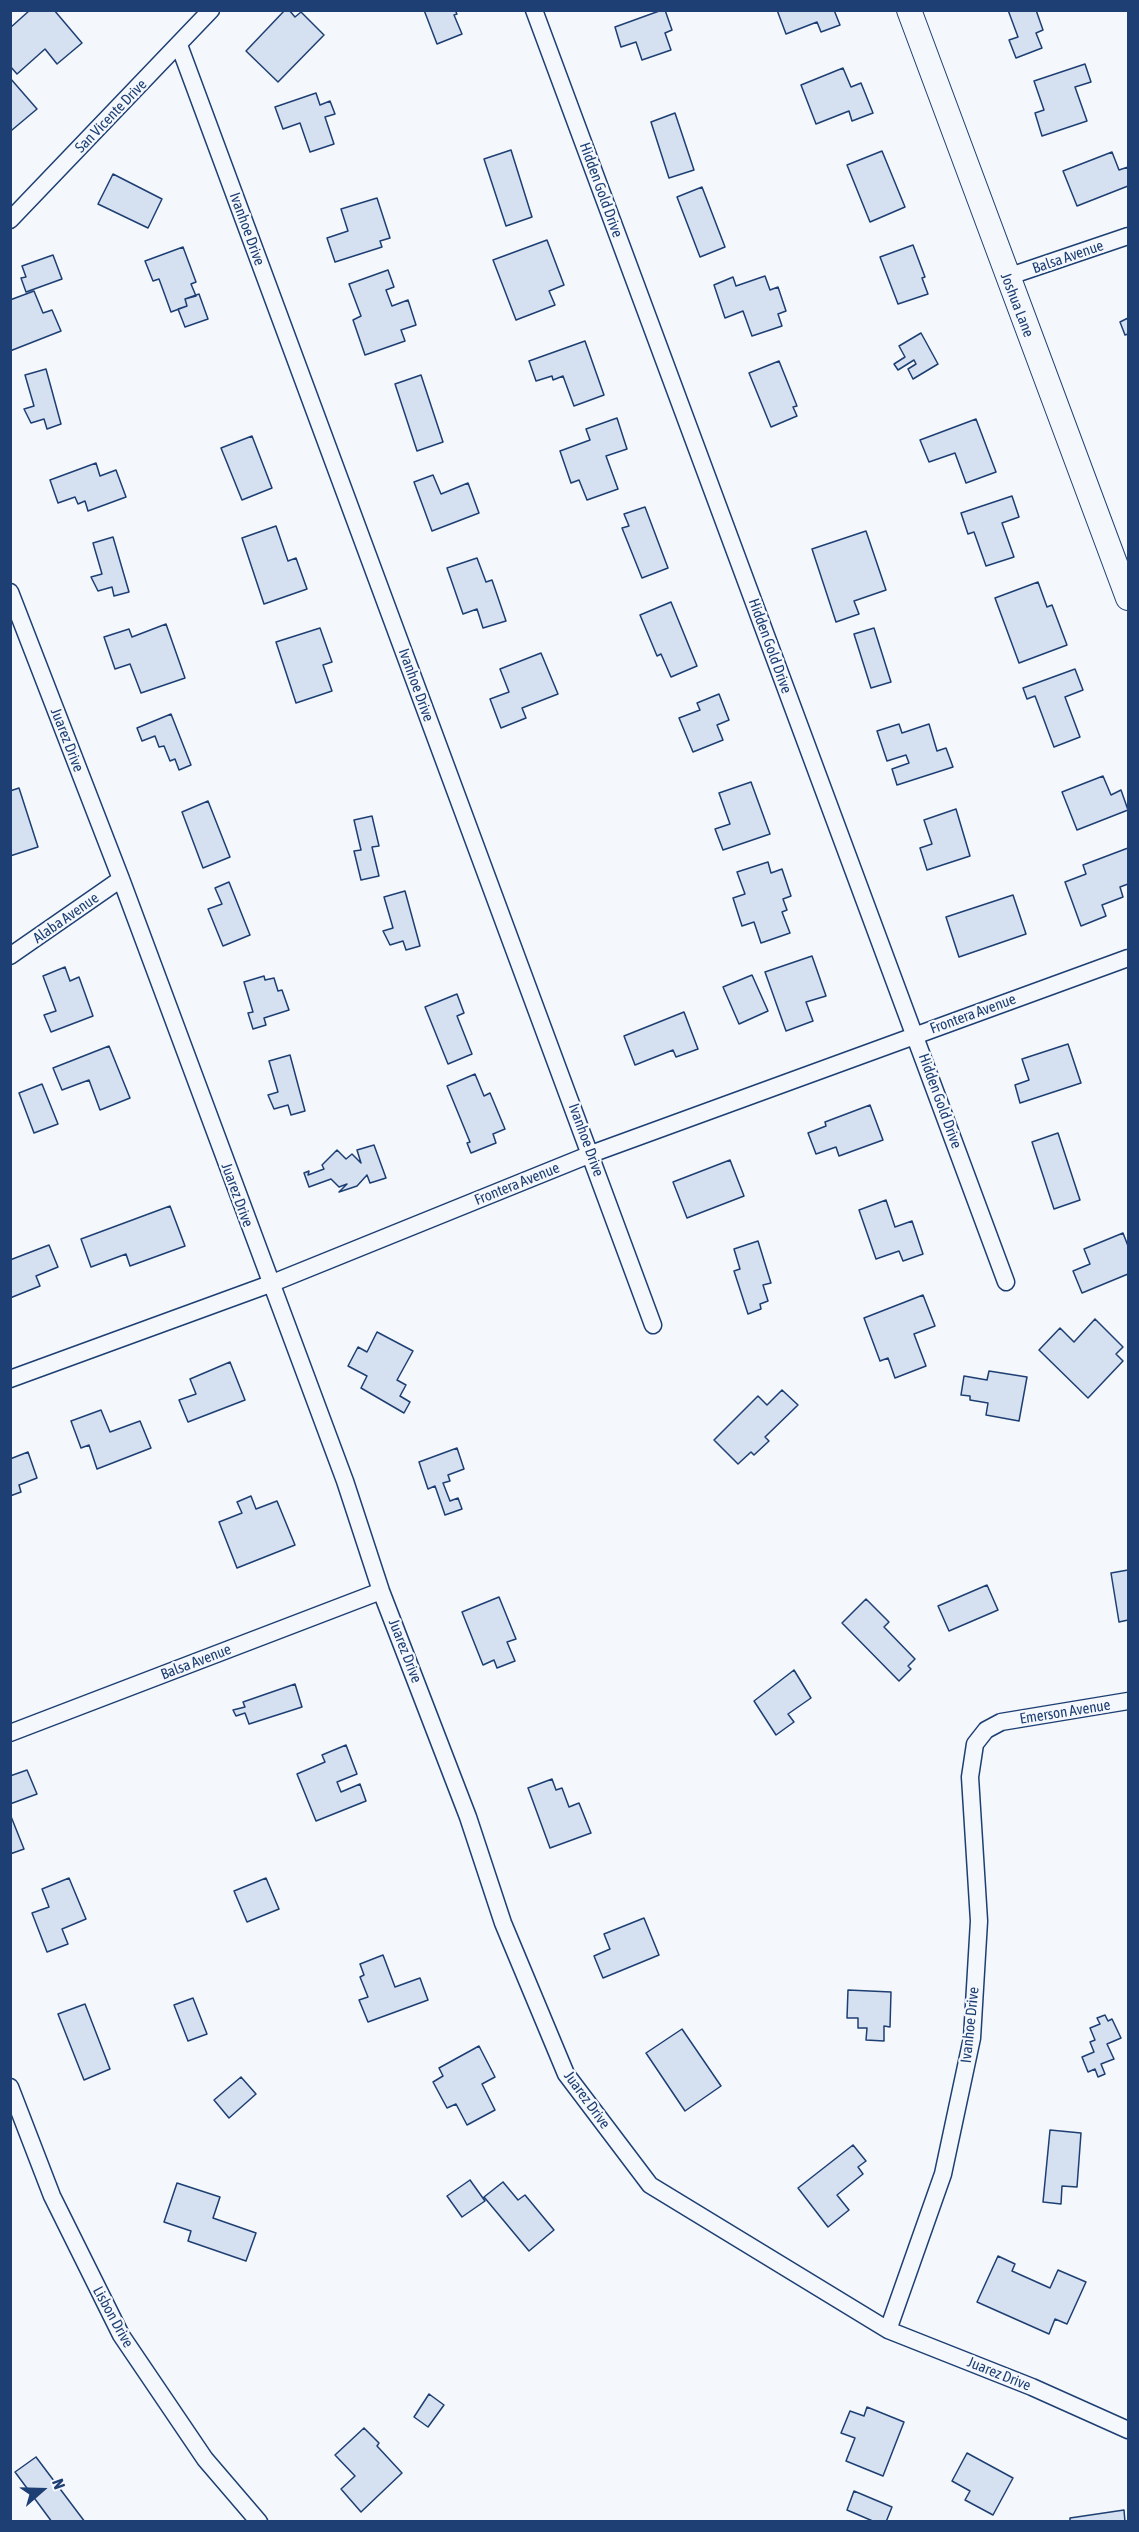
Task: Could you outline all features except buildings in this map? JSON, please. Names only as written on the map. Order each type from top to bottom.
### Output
[{"type":"main road","name":"Joshua Lane","points":[[909,10],[1128,598]]},
{"type":"street","name":"San Vicente Drive","points":[[10,220],[211,10]]},
{"type":"street","name":"Hidden Gold Drive","points":[[534,10],[1006,1282]]},
{"type":"street","name":"Ivanhoe Drive","points":[[178,45],[653,1325]]},
{"type":"street","name":"Balsa Avenue","points":[[1007,278],[1128,236]]},
{"type":"street","name":"Juarez Drive","points":[[10,592],[121,879],[345,1481],[381,1591],[468,1817],[503,1923],[566,2074],[650,2185],[888,2330],[1032,2387],[1128,2430]]},
{"type":"street","name":"Alaba Avenue","points":[[10,956],[121,879]]},
{"type":"street","name":"Frontera Avenue","points":[[10,1379],[270,1284],[591,1154],[1128,958]]},
{"type":"street","name":"Balsa Avenue","points":[[10,1733],[381,1591]]},
{"type":"street","name":"Emerson Avenue","points":[[1001,1722],[1128,1701]]},
{"type":"street","name":"Ivanhoe Drive","points":[[888,2330],[943,2174],[972,2038],[979,1922],[970,1778],[975,1744],[986,1730],[1001,1722]]},
{"type":"street","name":"Lisbon Drive","points":[[10,2087],[52,2196],[121,2335],[206,2459],[259,2522]]}]
